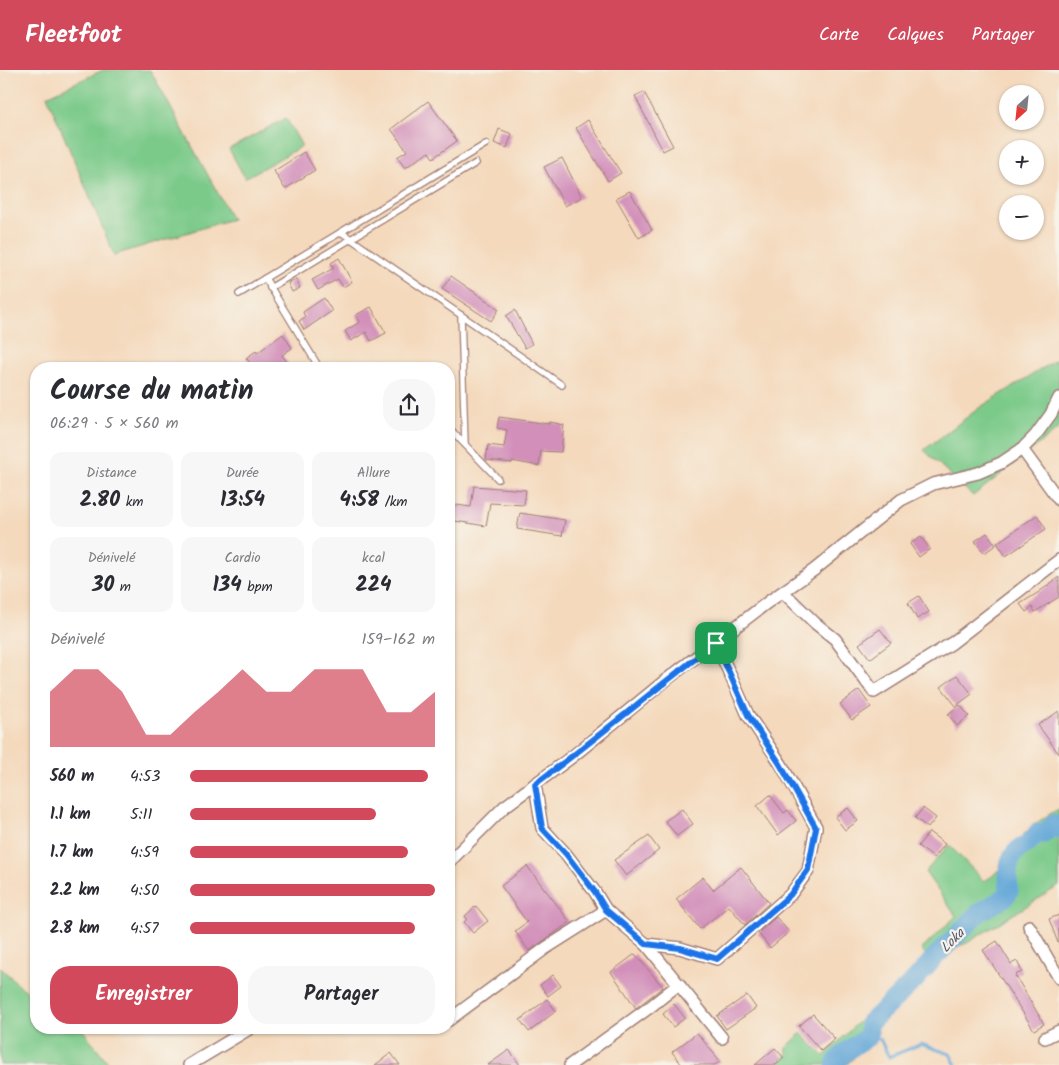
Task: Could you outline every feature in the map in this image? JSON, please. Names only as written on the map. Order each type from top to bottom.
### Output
[{"type":"street","points":[[455,856],[504,807],[573,756],[666,680],[814,570],[901,500],[933,484],[978,473],[1001,463],[1022,449],[1035,436],[1051,414],[1059,398]]},
{"type":"street","points":[[1022,449],[1059,500]]},
{"type":"street","points":[[783,592],[815,623],[835,638],[874,692],[952,643],[1059,560]]},
{"type":"street","points":[[646,944],[680,948],[717,959],[790,895],[808,870],[816,828],[780,764],[748,715],[716,643]]},
{"type":"street","points":[[535,784],[542,828],[566,854],[595,892],[606,910],[646,944],[722,1038]]},
{"type":"street","points":[[455,1016],[546,948],[606,910]]},
{"type":"street","points":[[1029,926],[1059,978]]},
{"type":"street","points":[[570,1065],[679,984]]},
{"type":"street","points":[[1045,1038],[1059,1031]]},
{"type":"street","points":[[189,1065],[241,1034]]},
{"type":"lane","points":[[239,294],[486,144]]},
{"type":"lane","points":[[270,288],[476,163]]},
{"type":"lane","points":[[341,232],[562,385]]},
{"type":"lane","points":[[265,278],[316,362]]},
{"type":"lane","points":[[461,315],[465,444]]},
{"type":"lane","points":[[455,434],[498,479]]},
{"type":"green space","points":[[103,70],[150,70],[232,219],[114,255],[47,96]]},
{"type":"green space","points":[[286,118],[302,146],[245,178],[229,149]]},
{"type":"green space","points":[[1059,358],[1059,428],[973,496],[924,450],[979,408]]},
{"type":"green space","points":[[1059,809],[1059,886],[967,943],[944,951],[933,960],[921,950],[956,916],[925,872],[949,845],[984,881],[1001,867],[1024,834],[1041,820]]},
{"type":"green space","points":[[0,967],[30,993],[30,1034],[86,1034],[110,1065],[0,1065]]},
{"type":"green space","points":[[862,1018],[878,1032],[868,1045],[846,1065],[776,1065],[787,1055],[787,1047],[801,1033],[824,1056]]},
{"type":"building","points":[[644,92],[673,146],[663,151],[635,96]]},
{"type":"building","points":[[428,101],[457,141],[433,158],[429,152],[405,168],[397,157],[407,151],[391,129]]},
{"type":"building","points":[[588,120],[621,173],[608,181],[576,128]]},
{"type":"building","points":[[499,129],[512,134],[507,148],[494,143]]},
{"type":"building","points":[[304,152],[315,170],[285,189],[274,171]]},
{"type":"building","points":[[562,158],[582,197],[565,206],[544,167]]},
{"type":"building","points":[[630,191],[652,230],[639,238],[616,198]]},
{"type":"building","points":[[339,258],[352,282],[343,287],[338,279],[318,290],[312,280],[334,268],[331,263]]},
{"type":"building","points":[[451,276],[499,309],[491,321],[442,289]]},
{"type":"building","points":[[296,279],[300,288],[292,292],[288,283]]},
{"type":"building","points":[[324,298],[332,311],[304,330],[299,321],[305,317],[303,312]]},
{"type":"building","points":[[371,307],[386,333],[371,341],[366,332],[351,341],[345,331],[360,322],[356,315]]},
{"type":"building","points":[[515,310],[532,344],[525,348],[506,316]]},
{"type":"building","points":[[283,334],[292,348],[282,355],[287,362],[249,362],[246,358],[256,351],[257,353]]},
{"type":"building","points":[[499,417],[564,425],[561,452],[541,451],[539,466],[512,461],[512,463],[486,460],[488,445],[504,447],[507,430],[497,428]]},
{"type":"building","points":[[474,486],[526,490],[524,505],[490,503],[486,526],[455,521],[455,505],[471,507]]},
{"type":"building","points":[[520,513],[565,520],[562,536],[517,529]]},
{"type":"building","points":[[1037,515],[1046,529],[1006,556],[997,543]]},
{"type":"building","points":[[987,533],[996,545],[984,553],[975,541]]},
{"type":"building","points":[[921,537],[930,549],[919,557],[910,544]]},
{"type":"building","points":[[1059,577],[1059,597],[1035,612],[1032,607],[1026,612],[1020,604]]},
{"type":"building","points":[[919,596],[929,612],[917,619],[908,603]]},
{"type":"building","points":[[880,629],[891,643],[870,659],[859,644]]},
{"type":"building","points":[[957,675],[972,694],[956,706],[941,687]]},
{"type":"building","points":[[859,690],[871,707],[852,720],[840,704]]},
{"type":"building","points":[[960,705],[969,716],[957,726],[948,714]]},
{"type":"building","points":[[1059,711],[1059,754],[1038,725]]},
{"type":"building","points":[[770,795],[784,813],[788,810],[796,821],[778,835],[757,806]]},
{"type":"building","points":[[848,808],[858,821],[845,830],[835,817]]},
{"type":"building","points":[[923,808],[936,818],[928,828],[915,818]]},
{"type":"building","points":[[682,809],[693,824],[677,836],[665,821]]},
{"type":"building","points":[[929,832],[945,844],[934,858],[918,846]]},
{"type":"building","points":[[649,836],[659,850],[626,876],[614,860]]},
{"type":"building","points":[[527,866],[570,922],[529,951],[515,931],[527,922],[501,886]]},
{"type":"building","points":[[741,867],[769,903],[745,925],[729,906],[700,929],[676,899],[703,877],[713,890]]},
{"type":"building","points":[[476,906],[488,921],[473,933],[464,922],[467,919],[465,916]]},
{"type":"building","points":[[1059,915],[1059,943],[1058,943],[1049,919]]},
{"type":"building","points":[[776,917],[789,932],[770,948],[758,933]]},
{"type":"building","points":[[997,941],[1011,964],[1017,961],[1022,972],[1015,975],[1044,1024],[1034,1030],[983,950]]},
{"type":"building","points":[[635,954],[663,987],[636,1008],[611,972]]},
{"type":"building","points":[[553,975],[561,986],[548,996],[540,985]]},
{"type":"building","points":[[747,995],[756,1008],[726,1029],[717,1016]]},
{"type":"building","points":[[547,999],[556,1011],[529,1032],[520,1020]]},
{"type":"building","points":[[674,1004],[685,1018],[673,1027],[663,1014]]},
{"type":"building","points":[[813,1014],[835,1039],[821,1051],[799,1026]]},
{"type":"building","points":[[697,1033],[720,1061],[715,1065],[682,1065],[672,1052]]},
{"type":"building","points":[[775,1048],[784,1058],[776,1065],[755,1065]]},
{"type":"building","points":[[509,1050],[520,1065],[488,1065]]},
{"type":"building","points":[[391,1053],[400,1065],[375,1065]]},
{"type":"waterway","name":"Loka","points":[[835,1065],[840,1057],[869,1036],[869,1023],[915,980],[980,912],[1004,898],[1009,892],[1009,863],[1015,853],[1031,841],[1037,833],[1044,834],[1053,824],[1059,829]]},
{"type":"waterway","points":[[869,1036],[880,1039],[889,1057],[921,1044],[950,1054],[956,1065]]},
{"type":"route","points":[[716,643],[748,715],[780,764],[816,828],[808,870],[790,895],[771,914],[717,959],[680,948],[646,944],[606,910],[595,892],[566,854],[542,828],[535,784],[573,756],[666,680],[716,643]]}]
